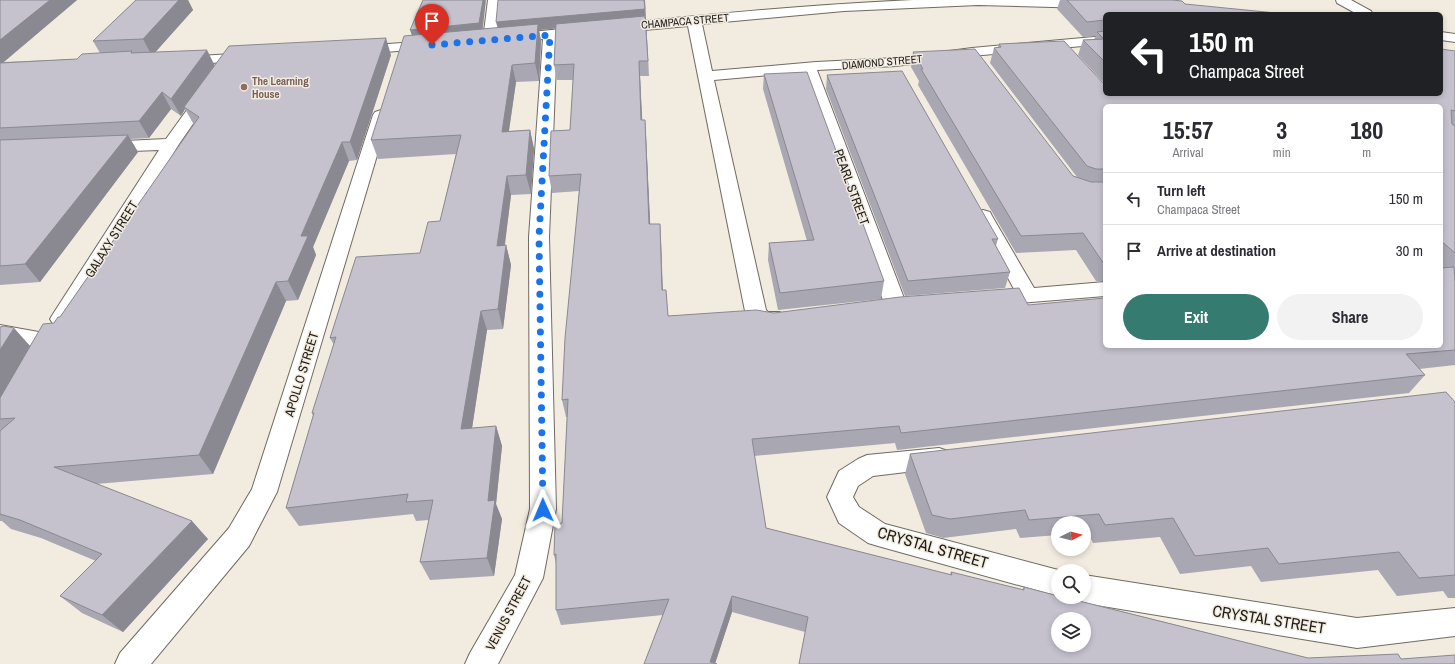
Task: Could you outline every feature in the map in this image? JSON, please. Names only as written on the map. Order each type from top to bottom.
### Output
[{"type":"street","points":[[490,40],[494,0]]},
{"type":"street","points":[[1342,0],[1363,12]]},
{"type":"street","name":"CHAMPACA STREET","points":[[474,42],[844,7],[978,2],[1106,4]]},
{"type":"street","points":[[694,20],[756,311],[762,320],[773,321],[796,318]]},
{"type":"street","name":"VENUS STREET","points":[[481,664],[530,578],[543,510],[539,237],[550,35]]},
{"type":"street","points":[[1443,36],[1455,38]]},
{"type":"street","name":"DIAMOND STREET","points":[[706,76],[808,67],[900,69],[977,58],[1057,43],[1103,40]]},
{"type":"street","points":[[1057,43],[1068,55]]},
{"type":"street","points":[[348,51],[442,44]]},
{"type":"street","points":[[396,69],[402,48]]},
{"type":"street","points":[[167,62],[262,56]]},
{"type":"street","name":"GALAXY STREET","points":[[36,361],[47,341],[171,144],[230,58]]},
{"type":"street","name":"PEARL STREET","points":[[808,67],[904,305],[873,308]]},
{"type":"street","name":"APOLLO STREET","points":[[131,664],[239,537],[264,492],[387,99]]},
{"type":"street","points":[[85,148],[171,144]]},
{"type":"street","points":[[973,199],[1028,295]]},
{"type":"street","points":[[974,299],[1103,289]]},
{"type":"street","points":[[0,333],[47,341]]},
{"type":"street","name":"CRYSTAL STREET","points":[[961,455],[867,466],[848,479],[840,497],[849,515],[878,534],[1051,581]]},
{"type":"street","name":"CRYSTAL STREET","points":[[1091,590],[1357,633],[1455,622]]},
{"type":"building","points":[[0,0],[50,0],[0,40]]},
{"type":"building","points":[[136,0],[179,0],[143,39],[93,41]]},
{"type":"building","points":[[423,0],[483,0],[479,23],[410,30]]},
{"type":"building","points":[[498,0],[644,0],[645,9],[496,22]]},
{"type":"building","points":[[1067,0],[1172,0],[1182,1],[1185,4],[1266,12],[1103,12],[1103,20],[1087,22]]},
{"type":"building","points":[[645,16],[648,61],[639,61],[641,120],[645,120],[649,224],[660,224],[662,290],[666,290],[668,316],[756,310],[774,313],[900,297],[1019,288],[1028,305],[1103,298],[1103,348],[1443,348],[1443,268],[1454,267],[1455,350],[1406,354],[1425,375],[901,433],[899,426],[752,439],[766,528],[952,575],[951,572],[1024,590],[1024,587],[1051,594],[1051,604],[1091,604],[1308,658],[1398,654],[1401,659],[1455,655],[1455,664],[799,664],[808,617],[732,596],[710,662],[717,664],[644,664],[669,599],[556,610],[556,554],[554,555],[555,524],[562,523],[568,399],[562,400],[565,338],[581,174],[549,176],[551,131],[570,130],[574,64],[554,65],[556,24]]},
{"type":"building","points":[[538,24],[535,63],[512,65],[502,132],[530,130],[526,175],[507,176],[497,246],[506,245],[498,309],[481,311],[461,429],[496,426],[488,501],[495,500],[487,558],[420,562],[433,500],[406,502],[408,494],[286,508],[314,413],[312,413],[336,337],[330,338],[356,257],[420,253],[428,222],[440,221],[461,135],[371,140],[404,36]]},
{"type":"building","points":[[1103,31],[1103,38],[1097,32]]},
{"type":"building","points":[[386,38],[350,142],[342,142],[301,236],[308,236],[288,281],[276,282],[199,455],[54,467],[192,521],[102,615],[60,596],[102,554],[20,520],[0,514],[0,431],[15,418],[0,419],[0,398],[43,324],[54,323],[58,317],[60,317],[199,117],[184,107],[229,46]]},
{"type":"building","points":[[1103,39],[1103,60],[1083,40]]},
{"type":"building","points":[[1064,41],[1103,83],[1103,96],[1443,96],[1443,49],[1455,51],[1455,111],[1451,110],[1452,124],[1455,126],[1455,253],[1443,243],[1443,104],[1103,104],[1103,169],[1096,169],[1087,166],[994,48],[1001,47],[999,44]]},
{"type":"building","points":[[975,49],[1073,176],[1091,182],[1103,182],[1103,263],[1083,233],[1021,236],[921,69],[923,69],[913,52]]},
{"type":"building","points":[[207,50],[171,99],[162,92],[139,121],[0,128],[0,63],[77,59],[82,54],[132,51],[131,53]]},
{"type":"building","points":[[902,71],[998,239],[992,239],[1010,272],[908,281],[827,75]]},
{"type":"building","points":[[807,72],[884,281],[780,293],[769,243],[814,240],[764,74]]},
{"type":"building","points":[[128,135],[25,264],[0,266],[0,140]]},
{"type":"building","points":[[4,326],[14,328],[0,350],[0,327]]},
{"type":"building","points":[[1446,392],[1455,402],[1455,575],[1419,578],[1399,552],[1279,564],[1268,548],[1195,556],[1173,518],[1105,525],[1099,514],[1051,516],[1051,518],[1029,520],[1025,510],[950,519],[932,515],[910,454]]},
{"type":"place","name":"The Learning House","points":[[244,87]]},
{"type":"route","points":[[432,45],[550,35],[539,237],[543,510]]}]
